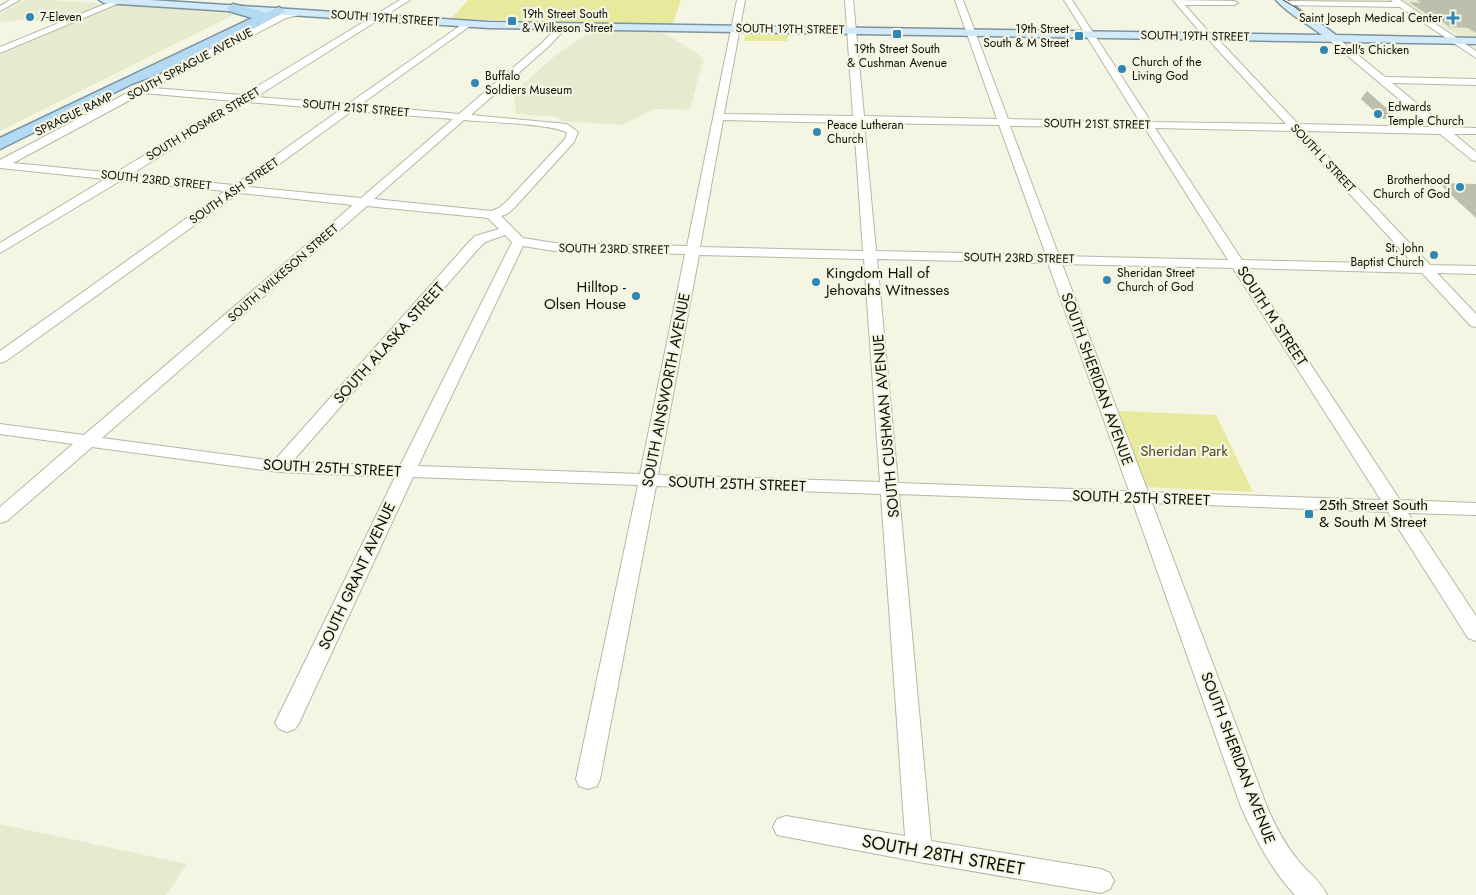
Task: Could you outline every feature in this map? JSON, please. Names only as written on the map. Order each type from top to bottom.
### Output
[{"type":"highway","points":[[233,8],[257,14],[258,18],[253,24]]},
{"type":"highway","name":"SPRAGUE RAMP","points":[[0,144],[129,80],[146,74],[279,11]]},
{"type":"highway","name":"SPRAGUE RAMP","points":[[0,149],[126,88],[146,74]]},
{"type":"main road","name":"SOUTH 19TH STREET","points":[[104,0],[467,24],[1090,34],[1207,33],[1476,41]]},
{"type":"main road","points":[[1289,2],[1309,23],[1317,26],[1332,38]]},
{"type":"main road","points":[[279,11],[294,3]]},
{"type":"street","points":[[0,9],[16,0]]},
{"type":"street","name":"SOUTH HOSMER STREET","points":[[0,248],[406,0]]},
{"type":"street","name":"SOUTH AINSWORTH AVENUE","points":[[588,779],[694,250],[741,0]]},
{"type":"street","name":"SOUTH CUSHMAN AVENUE","points":[[849,0],[891,489],[919,851]]},
{"type":"street","name":"SOUTH SHERIDAN AVENUE","points":[[958,0],[1262,826],[1282,862],[1309,891]]},
{"type":"street","name":"SOUTH M STREET","points":[[1068,0],[1146,124],[1476,633]]},
{"type":"street","points":[[0,50],[13,47],[120,1]]},
{"type":"street","points":[[1178,1],[1234,3]]},
{"type":"street","name":"SOUTH L STREET","points":[[1178,1],[1476,323]]},
{"type":"street","points":[[1289,2],[1400,4],[1476,55]]},
{"type":"street","name":"SOUTH SPRAGUE AVENUE","points":[[0,165],[284,16],[304,13]]},
{"type":"street","name":"SOUTH ASH STREET","points":[[0,358],[467,24]]},
{"type":"street","name":"SOUTH WILKESON STREET","points":[[0,517],[545,46],[563,26]]},
{"type":"street","points":[[1332,38],[1476,158]]},
{"type":"street","points":[[1382,80],[1476,82]]},
{"type":"street","name":"SOUTH 21ST STREET","points":[[142,90],[546,124],[570,128],[573,135],[552,160],[508,207],[492,215]]},
{"type":"street","name":"SOUTH 21ST STREET","points":[[719,116],[1476,131]]},
{"type":"street","name":"SOUTH 23RD STREET","points":[[0,165],[492,215]]},
{"type":"street","points":[[492,215],[513,235]]},
{"type":"street","name":"SOUTH 23RD STREET","points":[[513,235],[535,245],[554,247],[1476,270]]},
{"type":"street","name":"SOUTH ALASKA STREET","points":[[278,467],[474,245],[480,240],[513,235]]},
{"type":"street","name":"SOUTH GRANT AVENUE","points":[[287,723],[406,472],[513,235]]},
{"type":"street","name":"SOUTH 25TH STREET","points":[[0,429],[278,467],[1476,509]]},
{"type":"street","name":"SOUTH 28TH STREET","points":[[786,827],[1101,881]]},
{"type":"shaded area","points":[[25,0],[239,12],[0,131],[0,55],[72,24],[23,20],[0,22],[0,14]]},
{"type":"shaded area","name":"Saint Joseph Medical Center","points":[[1297,0],[1476,0],[1476,37],[1459,36],[1406,3]]},
{"type":"shaded area","points":[[619,30],[657,32],[668,35],[698,54],[703,60],[690,110],[654,109],[622,125],[562,121],[557,117],[516,114],[514,92],[557,54],[586,35]]},
{"type":"shaded area","points":[[0,824],[187,864],[166,895],[0,895]]},
{"type":"green space","points":[[468,0],[681,0],[671,24],[451,19]]},
{"type":"green space","points":[[745,32],[789,33],[787,41],[744,41]]},
{"type":"green space","name":"Sheridan Park","points":[[1116,411],[1216,415],[1253,492],[1142,487]]},
{"type":"building","name":"Saint Joseph Medical Center","points":[[1417,0],[1476,0],[1476,33],[1468,28],[1449,27],[1440,19],[1434,19],[1409,2],[1421,3]]},
{"type":"building","points":[[1367,91],[1399,119],[1383,119],[1361,99]]},
{"type":"building","points":[[1440,183],[1476,184],[1476,218],[1447,191]]},
{"type":"tram line","points":[[1283,0],[1295,7],[1315,24]]},
{"type":"place","name":"7-Eleven","points":[[30,17]]},
{"type":"place","name":"Saint Joseph Medical Center","points":[[1453,18]]},
{"type":"place","name":"19th Street South & Wilkeson Street","points":[[512,21]]},
{"type":"place","name":"19th Street South & Cushman Avenue","points":[[897,34]]},
{"type":"place","name":"19th Street South & M Street","points":[[1079,36]]},
{"type":"place","name":"Ezell's Chicken","points":[[1324,50]]},
{"type":"place","name":"Church of the Living God","points":[[1122,69]]},
{"type":"place","name":"Buffalo Soldiers Museum","points":[[475,83]]},
{"type":"place","name":"Edwards Temple Church","points":[[1378,114]]},
{"type":"place","name":"Peace Lutheran Church","points":[[817,132]]},
{"type":"place","name":"Brotherhood Church of God","points":[[1460,187]]},
{"type":"place","name":"St. John Baptist Church","points":[[1434,255]]},
{"type":"place","name":"Sheridan Street Church of God","points":[[1107,280]]},
{"type":"place","name":"Kingdom Hall of Jehovahs Witnesses","points":[[816,282]]},
{"type":"place","name":"Hilltop - Olsen House","points":[[636,296]]},
{"type":"place","name":"25th Street South & South M Street","points":[[1309,514]]}]
